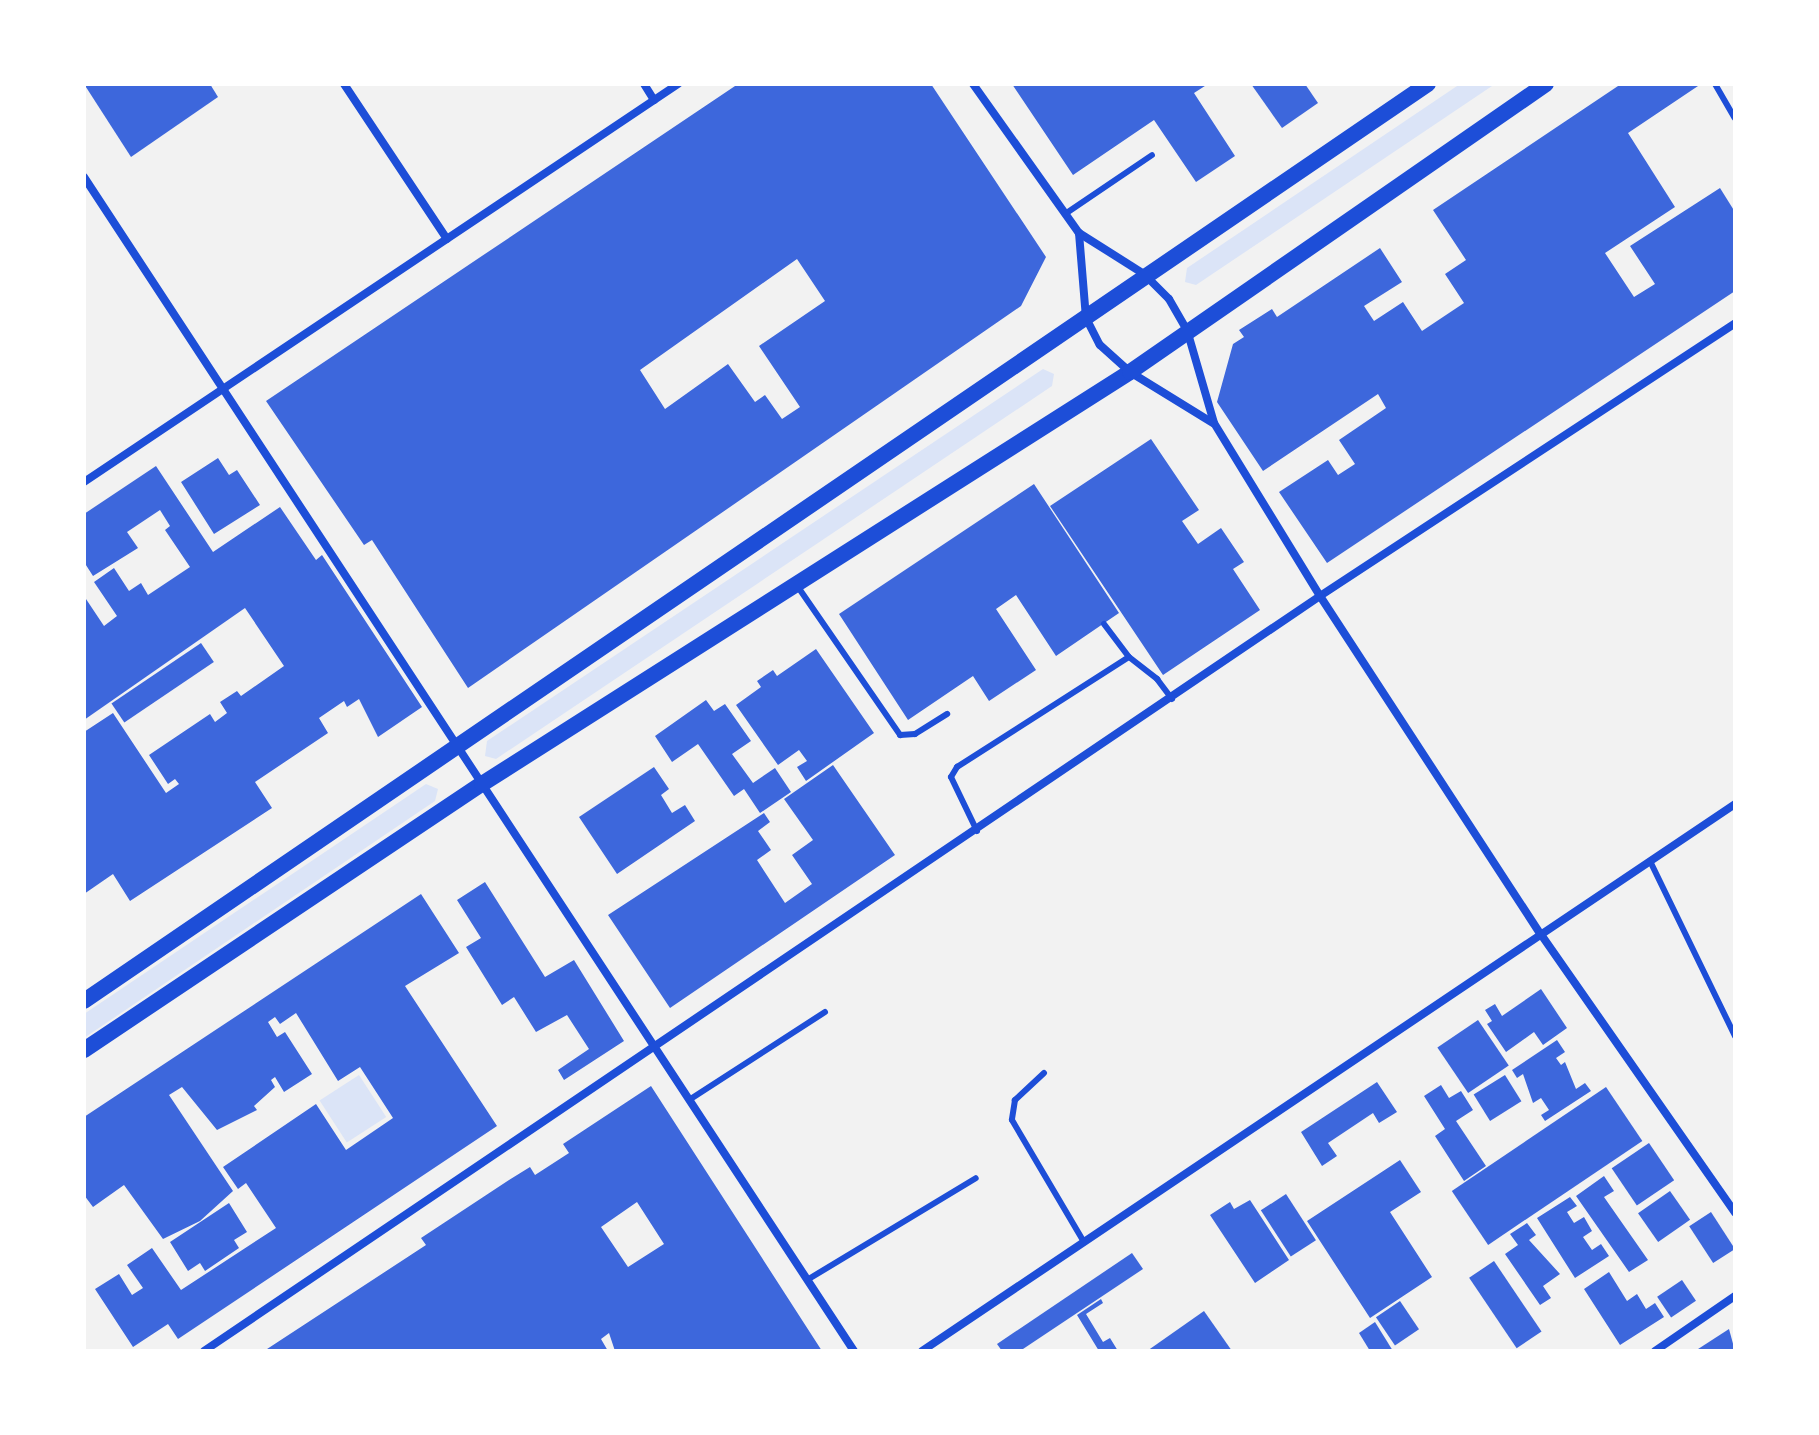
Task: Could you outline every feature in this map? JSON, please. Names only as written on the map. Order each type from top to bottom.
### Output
[{"type":"main road","points":[[84,1001],[459,749],[1086,318],[1144,274],[1428,84]]},
{"type":"main road","points":[[84,1050],[482,784],[1130,372],[1546,84]]},
{"type":"street","points":[[344,84],[447,239]]},
{"type":"street","points":[[644,84],[654,100]]},
{"type":"street","points":[[84,482],[678,84]]},
{"type":"street","points":[[973,84],[1079,233],[1144,274],[1169,299],[1187,330],[1214,423],[1320,596],[1540,933],[1735,1213]]},
{"type":"street","points":[[84,177],[854,1351]]},
{"type":"street","points":[[1079,233],[1086,318],[1100,345],[1130,372],[1214,423]]},
{"type":"street","points":[[204,1351],[977,831],[1320,596],[1735,323]]},
{"type":"street","points":[[922,1351],[1735,804]]},
{"type":"street","points":[[1655,1351],[1735,1296]]},
{"type":"lane","points":[[1715,84],[1735,118]]},
{"type":"lane","points":[[1065,214],[1152,155]]},
{"type":"lane","points":[[796,584],[900,735],[915,734],[947,714]]},
{"type":"lane","points":[[1104,624],[1129,657],[1157,679],[1172,699]]},
{"type":"lane","points":[[977,831],[951,777],[957,767],[1129,657]]},
{"type":"lane","points":[[1650,861],[1735,1034]]},
{"type":"lane","points":[[689,1100],[825,1012]]},
{"type":"lane","points":[[1044,1073],[1015,1100],[1012,1120],[1084,1242]]},
{"type":"lane","points":[[807,1280],[976,1178]]},
{"type":"shaded area","points":[[1460,84],[1495,84],[1196,285],[1185,282],[1187,268]]},
{"type":"shaded area","points":[[1043,369],[1054,374],[1052,386],[496,759],[485,756],[487,741]]},
{"type":"shaded area","points":[[426,784],[438,789],[435,801],[84,1038],[84,1014]]},
{"type":"shaded area","points":[[359,1075],[386,1117],[347,1143],[320,1101]]},
{"type":"building","points":[[84,84],[210,84],[218,97],[131,157]]},
{"type":"building","points":[[738,84],[931,84],[1046,257],[1021,306],[468,688],[372,540],[364,545],[266,401]],"holes":[[[797,259],[825,301],[759,346],[800,407],[782,419],[765,395],[755,402],[728,364],[665,409],[640,370]]]},
{"type":"building","points":[[1012,84],[1208,84],[1194,93],[1235,156],[1196,182],[1154,120],[1073,175]]},
{"type":"building","points":[[1251,84],[1305,84],[1318,103],[1282,128]]},
{"type":"building","points":[[1621,84],[1701,84],[1628,133],[1675,207],[1605,253],[1634,297],[1655,284],[1630,246],[1720,188],[1735,212],[1735,291],[1327,563],[1279,492],[1328,460],[1338,475],[1355,464],[1339,440],[1386,408],[1378,394],[1263,471],[1217,402],[1233,344],[1244,337],[1239,330],[1272,309],[1277,317],[1380,248],[1402,282],[1364,306],[1374,321],[1403,302],[1422,331],[1464,303],[1445,274],[1466,260],[1433,210]]},
{"type":"building","points":[[1151,439],[1199,510],[1182,521],[1198,544],[1221,528],[1244,562],[1233,569],[1260,610],[1163,675],[1050,506]]},
{"type":"building","points":[[218,458],[229,475],[237,470],[260,505],[214,534],[181,482]]},
{"type":"building","points":[[156,466],[213,552],[280,507],[316,560],[322,555],[422,707],[378,737],[359,699],[347,707],[344,701],[319,718],[328,733],[255,782],[272,808],[130,901],[113,874],[84,894],[84,732],[113,713],[166,793],[179,784],[175,779],[168,784],[149,755],[210,714],[215,722],[227,713],[220,702],[237,691],[241,696],[284,666],[245,608],[84,720],[84,596],[104,626],[117,616],[94,582],[114,568],[129,591],[141,583],[148,595],[190,567],[165,530],[170,526],[160,510],[127,532],[138,548],[93,576],[84,562],[84,514]]},
{"type":"building","points":[[1034,484],[1119,613],[1056,656],[1016,595],[996,609],[1036,670],[989,701],[973,676],[908,720],[839,614]]},
{"type":"building","points":[[201,643],[214,662],[124,722],[111,703]]},
{"type":"building","points":[[816,649],[874,733],[806,781],[797,767],[807,761],[799,750],[778,765],[736,705],[761,687],[757,681],[773,670],[777,676]]},
{"type":"building","points":[[706,700],[714,711],[725,704],[751,741],[732,754],[753,783],[775,768],[791,792],[760,813],[744,789],[734,796],[698,744],[672,762],[655,736]]},
{"type":"building","points":[[833,765],[895,855],[670,1008],[608,915],[764,813],[770,822],[758,831],[771,850],[757,860],[785,903],[812,884],[792,855],[813,840],[784,799]]},
{"type":"building","points":[[654,767],[669,789],[661,795],[672,813],[685,805],[695,821],[617,874],[579,817]]},
{"type":"building","points":[[485,882],[545,977],[574,960],[624,1041],[564,1080],[558,1070],[589,1049],[567,1015],[536,1032],[514,997],[502,1005],[466,947],[481,938],[457,900]]},
{"type":"building","points":[[421,894],[459,953],[405,986],[497,1126],[178,1339],[168,1324],[133,1347],[95,1289],[119,1274],[132,1295],[143,1288],[127,1265],[152,1248],[181,1290],[276,1228],[246,1183],[238,1189],[223,1167],[316,1104],[346,1150],[393,1118],[360,1067],[338,1081],[296,1013],[280,1024],[275,1017],[268,1022],[277,1037],[285,1032],[312,1074],[284,1092],[275,1077],[271,1080],[275,1087],[254,1106],[257,1110],[217,1130],[182,1087],[169,1095],[233,1191],[200,1221],[163,1239],[124,1185],[93,1207],[84,1195],[84,1117]]},
{"type":"building","points":[[1541,989],[1567,1028],[1543,1045],[1534,1032],[1506,1052],[1487,1024],[1492,1021],[1485,1010],[1495,1004],[1502,1016]]},
{"type":"building","points":[[1478,1020],[1509,1066],[1468,1093],[1437,1047]]},
{"type":"building","points":[[1557,1040],[1565,1052],[1556,1058],[1561,1065],[1565,1062],[1576,1089],[1585,1083],[1591,1091],[1545,1121],[1541,1115],[1549,1110],[1541,1098],[1533,1103],[1523,1074],[1517,1078],[1512,1070]]},
{"type":"building","points":[[1505,1075],[1521,1101],[1490,1121],[1474,1095]]},
{"type":"building","points":[[1377,1082],[1397,1112],[1379,1123],[1373,1113],[1328,1143],[1337,1156],[1322,1166],[1301,1132]]},
{"type":"building","points":[[1441,1085],[1449,1098],[1461,1091],[1473,1110],[1456,1121],[1486,1166],[1464,1181],[1435,1136],[1445,1129],[1424,1096]]},
{"type":"building","points":[[651,1086],[822,1351],[615,1351],[609,1333],[601,1339],[608,1351],[264,1351],[426,1245],[421,1238],[509,1180],[530,1167],[535,1175],[569,1153],[563,1144]],"holes":[[[637,1202],[664,1244],[628,1267],[601,1227]]]},
{"type":"building","points":[[1606,1087],[1642,1141],[1488,1245],[1452,1191]]},
{"type":"building","points":[[1649,1143],[1674,1180],[1637,1205],[1612,1168]]},
{"type":"building","points":[[1400,1160],[1421,1192],[1390,1212],[1432,1277],[1370,1318],[1307,1221]]},
{"type":"building","points":[[1604,1176],[1614,1191],[1604,1197],[1648,1260],[1629,1272],[1576,1196]]},
{"type":"building","points":[[1670,1191],[1690,1220],[1658,1242],[1638,1213]]},
{"type":"building","points":[[1286,1194],[1316,1240],[1291,1256],[1261,1210]]},
{"type":"building","points":[[1570,1197],[1577,1206],[1567,1212],[1574,1223],[1584,1217],[1592,1231],[1583,1237],[1592,1250],[1601,1244],[1609,1256],[1575,1278],[1537,1218]]},
{"type":"building","points":[[1250,1200],[1289,1260],[1255,1283],[1210,1215],[1230,1202],[1234,1209]]},
{"type":"building","points":[[229,1203],[247,1232],[234,1240],[239,1248],[205,1271],[200,1263],[188,1271],[170,1242]]},
{"type":"building","points":[[1711,1212],[1735,1249],[1713,1263],[1689,1226]]},
{"type":"building","points":[[1527,1223],[1536,1235],[1529,1240],[1560,1274],[1543,1286],[1551,1298],[1540,1305],[1505,1254],[1518,1245],[1510,1234]]},
{"type":"building","points":[[1132,1253],[1143,1269],[1020,1351],[1002,1351],[997,1344]]},
{"type":"building","points":[[1494,1261],[1542,1331],[1517,1348],[1469,1278]]},
{"type":"building","points":[[1609,1272],[1627,1301],[1637,1294],[1646,1309],[1655,1303],[1664,1317],[1620,1345],[1584,1289]]},
{"type":"building","points":[[1682,1280],[1696,1301],[1671,1318],[1657,1297]]},
{"type":"building","points":[[1101,1299],[1103,1303],[1086,1314],[1103,1342],[1110,1338],[1118,1351],[1099,1351],[1077,1315]]},
{"type":"building","points":[[1400,1301],[1419,1329],[1395,1345],[1376,1317]]},
{"type":"building","points":[[1204,1311],[1232,1351],[1147,1351]]},
{"type":"building","points":[[1375,1322],[1393,1351],[1370,1351],[1359,1333]]},
{"type":"building","points":[[1729,1329],[1735,1351],[1695,1351]]}]
